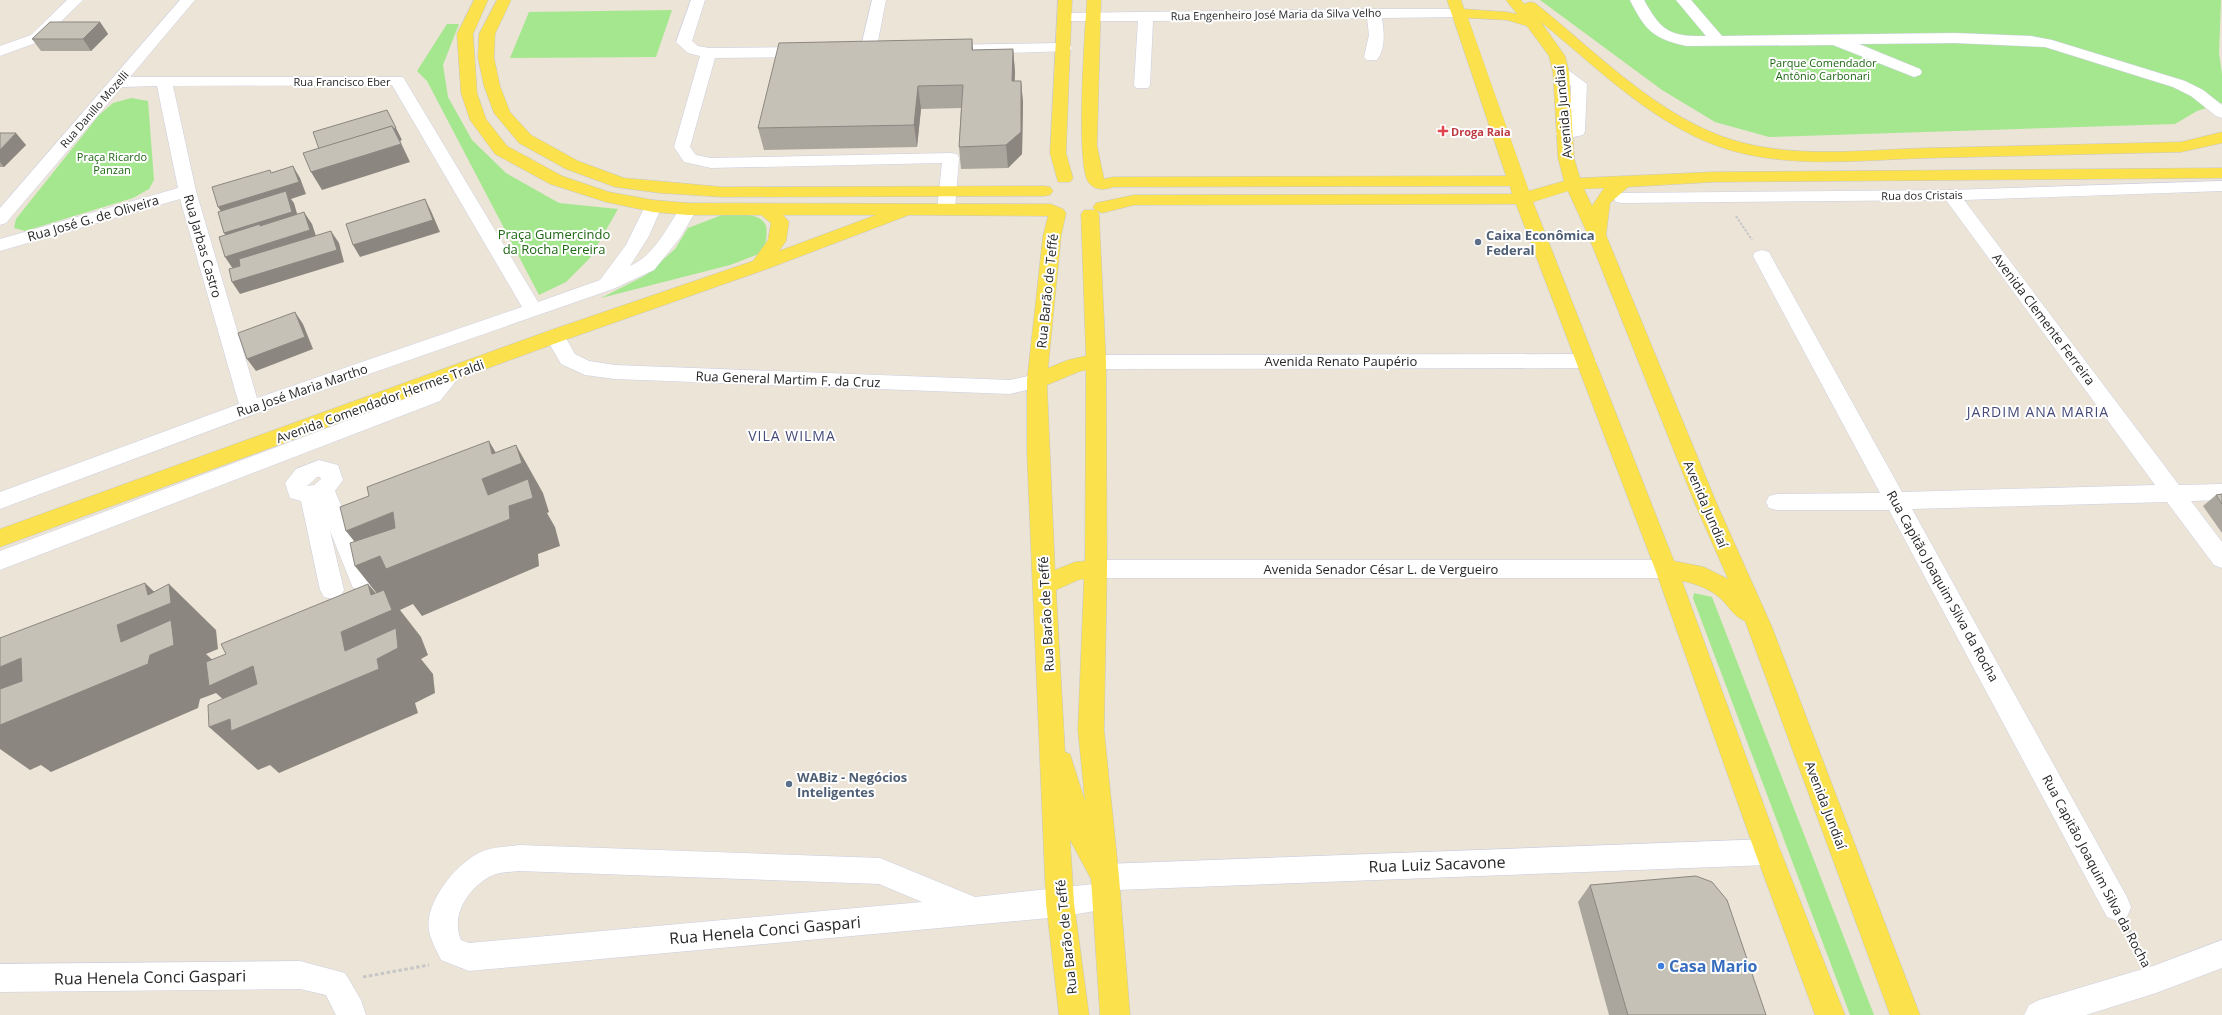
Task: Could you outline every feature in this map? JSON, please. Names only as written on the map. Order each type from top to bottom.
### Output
[{"type":"main road","points":[[481,0],[465,34],[469,92],[478,120],[501,150],[556,180],[606,197],[653,206],[765,209],[909,209],[948,201],[1044,191],[1052,183],[1064,178],[1081,177],[1099,183],[1113,182],[1521,190]]},
{"type":"main road","points":[[504,0],[487,34],[486,58],[492,86],[502,113],[525,139],[572,165],[621,183],[723,192],[948,201],[1054,212],[1073,216],[1134,200],[1521,190],[1574,184],[1623,190]]},
{"type":"main road","points":[[1064,178],[1058,153],[1065,0]]},
{"type":"main road","name":"Avenida Jundiaí","points":[[1513,0],[1545,37],[1557,56],[1562,72]]},
{"type":"main road","points":[[1523,0],[1625,84],[1677,121],[1715,139],[1744,148],[1802,155],[1894,154],[2181,147],[2211,141],[2222,137]]},
{"type":"main road","points":[[1457,6],[1544,25],[1571,38]]},
{"type":"main road","points":[[1457,6],[1521,190],[1666,569],[1768,852],[1830,1015]]},
{"type":"main road","points":[[1094,8],[1089,146],[1099,183],[1107,196],[1096,210],[1096,569],[1091,730],[1106,887],[1114,1015]]},
{"type":"main road","name":"Avenida Jundiaí","points":[[1564,134],[1566,158],[1574,184],[1597,235],[1703,497],[1760,627],[1905,1015]]},
{"type":"main road","points":[[1597,235],[1599,210],[1604,196],[1623,190],[1713,177],[2222,173]]},
{"type":"main road","points":[[1044,191],[1044,201],[1054,212]]},
{"type":"main road","points":[[760,265],[777,242],[780,222],[765,209]]},
{"type":"main road","name":"Avenida Comendador Hermes Traldi","points":[[0,538],[450,376],[555,336],[760,265],[909,209]]},
{"type":"main road","name":"Rua Barão de Teffé","points":[[1054,212],[1037,381],[1038,453],[1060,903],[1074,1015]]},
{"type":"main road","points":[[1037,381],[1075,365],[1096,362]]},
{"type":"main road","points":[[1045,585],[1075,571],[1096,569]]},
{"type":"main road","points":[[1666,569],[1696,574],[1727,590],[1760,627]]},
{"type":"main road","points":[[1051,737],[1065,771],[1080,832],[1106,887]]},
{"type":"street","points":[[0,51],[36,38],[76,0]]},
{"type":"street","name":"Rua Danillo Mozelli","points":[[0,219],[116,82],[188,0]]},
{"type":"street","points":[[698,0],[686,32],[684,42],[693,50],[709,53],[820,52]]},
{"type":"street","points":[[868,52],[879,0]]},
{"type":"street","points":[[1637,0],[1652,27],[1660,34],[1688,41],[1993,39],[2047,44],[2178,84],[2197,93],[2222,113]]},
{"type":"street","points":[[1683,0],[1718,41]]},
{"type":"street","name":"Rua Engenheiro José Maria da Silva Velho","points":[[1064,17],[1094,8],[1146,16],[1374,14],[1457,6]]},
{"type":"street","points":[[1372,57],[1378,36],[1374,14]]},
{"type":"street","points":[[1142,85],[1146,16]]},
{"type":"street","points":[[1835,40],[1914,72]]},
{"type":"street","points":[[931,50],[1064,48]]},
{"type":"street","points":[[852,52],[884,51]]},
{"type":"street","points":[[709,53],[682,147],[685,156],[693,161],[711,163],[951,158],[948,201]]},
{"type":"street","points":[[1562,72],[1579,84],[1577,131],[1564,134]]},
{"type":"street","name":"Rua Francisco Eber","points":[[116,82],[397,80],[533,309]]},
{"type":"street","name":"Rua Jarbas Castro","points":[[164,82],[187,191],[250,408]]},
{"type":"street","points":[[1713,177],[1724,197]]},
{"type":"street","name":"Rua dos Cristais","points":[[1623,190],[1724,197],[1951,195],[2222,186]]},
{"type":"street","name":"Rua José G. de Oliveira","points":[[0,245],[187,191]]},
{"type":"street","name":"Avenida Clemente Ferreira","points":[[1951,195],[2176,494],[2222,559]]},
{"type":"street","points":[[606,285],[627,259],[647,226],[653,206]]},
{"type":"street","name":"Rua José Maria Martho","points":[[0,501],[250,408],[606,285],[647,266],[674,234],[688,208]]},
{"type":"street","name":"Rua Capitão Joaquim Silva da Rocha","points":[[1762,256],[2117,907]]},
{"type":"street","name":"Rua General Martim F. da Cruz","points":[[555,336],[568,359],[585,368],[615,372],[1010,387],[1037,381]]},
{"type":"street","name":"Avenida Renato Paupério","points":[[1096,362],[1586,360]]},
{"type":"street","points":[[0,561],[433,396],[450,376]]},
{"type":"street","points":[[311,442],[319,468],[326,469],[333,475],[330,485],[311,487]]},
{"type":"street","points":[[291,450],[361,581]]},
{"type":"street","points":[[311,487],[332,590]]},
{"type":"street","points":[[1777,502],[1897,502],[2222,492]]},
{"type":"street","name":"Avenida Senador César L. de Vergueiro","points":[[1096,569],[1666,569]]},
{"type":"street","name":"Rua Luiz Sacavone","points":[[1060,903],[1106,887],[1768,852]]},
{"type":"street","points":[[469,957],[451,950],[444,931],[446,907],[461,883],[486,863],[519,858],[880,871],[973,910]]},
{"type":"street","name":"Rua Henela Conci Gaspari","points":[[469,957],[1060,903]]},
{"type":"street","points":[[2039,1015],[2156,979],[2222,954]]},
{"type":"street","name":"Rua Henela Conci Gaspari","points":[[0,978],[300,975],[335,983]]},
{"type":"street","points":[[335,983],[351,1010],[351,1015]]},
{"type":"path","points":[[1724,197],[1762,256]]},
{"type":"path","name":"Rua Capitão Joaquim Silva da Rocha","points":[[2117,907],[2156,979]]},
{"type":"path","points":[[335,983],[469,957]]},
{"type":"green space","name":"Parque Comendador Antônio Carbonari","points":[[1540,0],[2221,0],[2219,53],[2222,74],[2222,103],[2197,111],[2175,124],[1769,137],[1715,122],[1662,90]]},
{"type":"green space","points":[[672,10],[656,57],[510,58],[529,12]]},
{"type":"green space","name":"Praça Gumercindo da Rocha Pereira","points":[[447,24],[459,24],[443,65],[448,97],[472,140],[506,173],[559,203],[618,209],[590,258],[566,282],[539,295],[427,81],[417,71]]},
{"type":"green space","name":"Praça Ricardo Panzan","points":[[131,98],[148,101],[154,180],[149,189],[133,198],[25,231],[14,228],[16,219],[99,115],[113,103]]},
{"type":"green space","points":[[722,215],[747,215],[759,218],[763,221],[767,232],[764,252],[730,265],[601,298],[646,275],[675,249],[688,228]]},
{"type":"green space","points":[[1694,593],[1712,597],[1874,1015],[1850,1015],[1693,598]]},
{"type":"building","points":[[50,22],[100,22],[83,39],[32,39]]},
{"type":"building","points":[[972,39],[972,50],[1013,49],[1012,81],[1021,81],[1021,132],[1006,145],[959,147],[963,85],[918,86],[914,125],[758,128],[779,43]]},
{"type":"building","points":[[387,110],[396,128],[394,129],[392,126],[319,149],[313,132]]},
{"type":"building","points":[[392,126],[401,144],[311,172],[303,153]]},
{"type":"building","points":[[0,133],[16,133],[0,150]]},
{"type":"building","points":[[293,166],[299,182],[218,207],[212,187],[270,170],[271,173]]},
{"type":"building","points":[[286,191],[292,212],[224,233],[218,212]]},
{"type":"building","points":[[425,199],[433,220],[353,245],[346,224]]},
{"type":"building","points":[[304,212],[310,230],[225,257],[219,237]]},
{"type":"building","points":[[331,231],[337,250],[232,282],[229,269],[240,266],[239,259]]},
{"type":"building","points":[[295,312],[305,337],[247,359],[238,333]]},
{"type":"building","points":[[489,441],[492,454],[516,445],[522,463],[482,479],[488,495],[528,479],[533,498],[509,506],[510,519],[386,569],[380,556],[355,566],[350,543],[395,528],[393,512],[346,531],[340,507],[369,496],[367,487]]},
{"type":"building","points":[[2222,494],[2222,504],[2216,495]]},
{"type":"building","points":[[145,583],[148,595],[169,584],[171,603],[117,625],[121,642],[171,620],[174,645],[150,655],[148,664],[0,725],[0,689],[22,681],[21,658],[0,667],[0,638]]},
{"type":"building","points":[[368,584],[371,595],[384,590],[392,610],[341,632],[345,651],[396,628],[398,648],[377,659],[379,669],[231,731],[230,719],[209,727],[208,705],[257,684],[253,666],[209,686],[206,662],[226,654],[221,644]]},
{"type":"building","name":"Casa Mario","points":[[1696,876],[1712,882],[1727,900],[1766,1015],[1628,1015],[1590,885]]},
{"type":"place","name":"Droga Raia","points":[[1443,131]]},
{"type":"place","name":"Caixa Econômica Federal","points":[[1478,242]]},
{"type":"place","name":"WABiz - Negócios Inteligentes","points":[[789,784]]},
{"type":"place","name":"Casa Mario","points":[[1661,966]]},
{"type":"district","name":"JARDIM ANA MARIA","points":[[2038,411]]},
{"type":"district","name":"VILA WILMA","points":[[792,435]]}]
